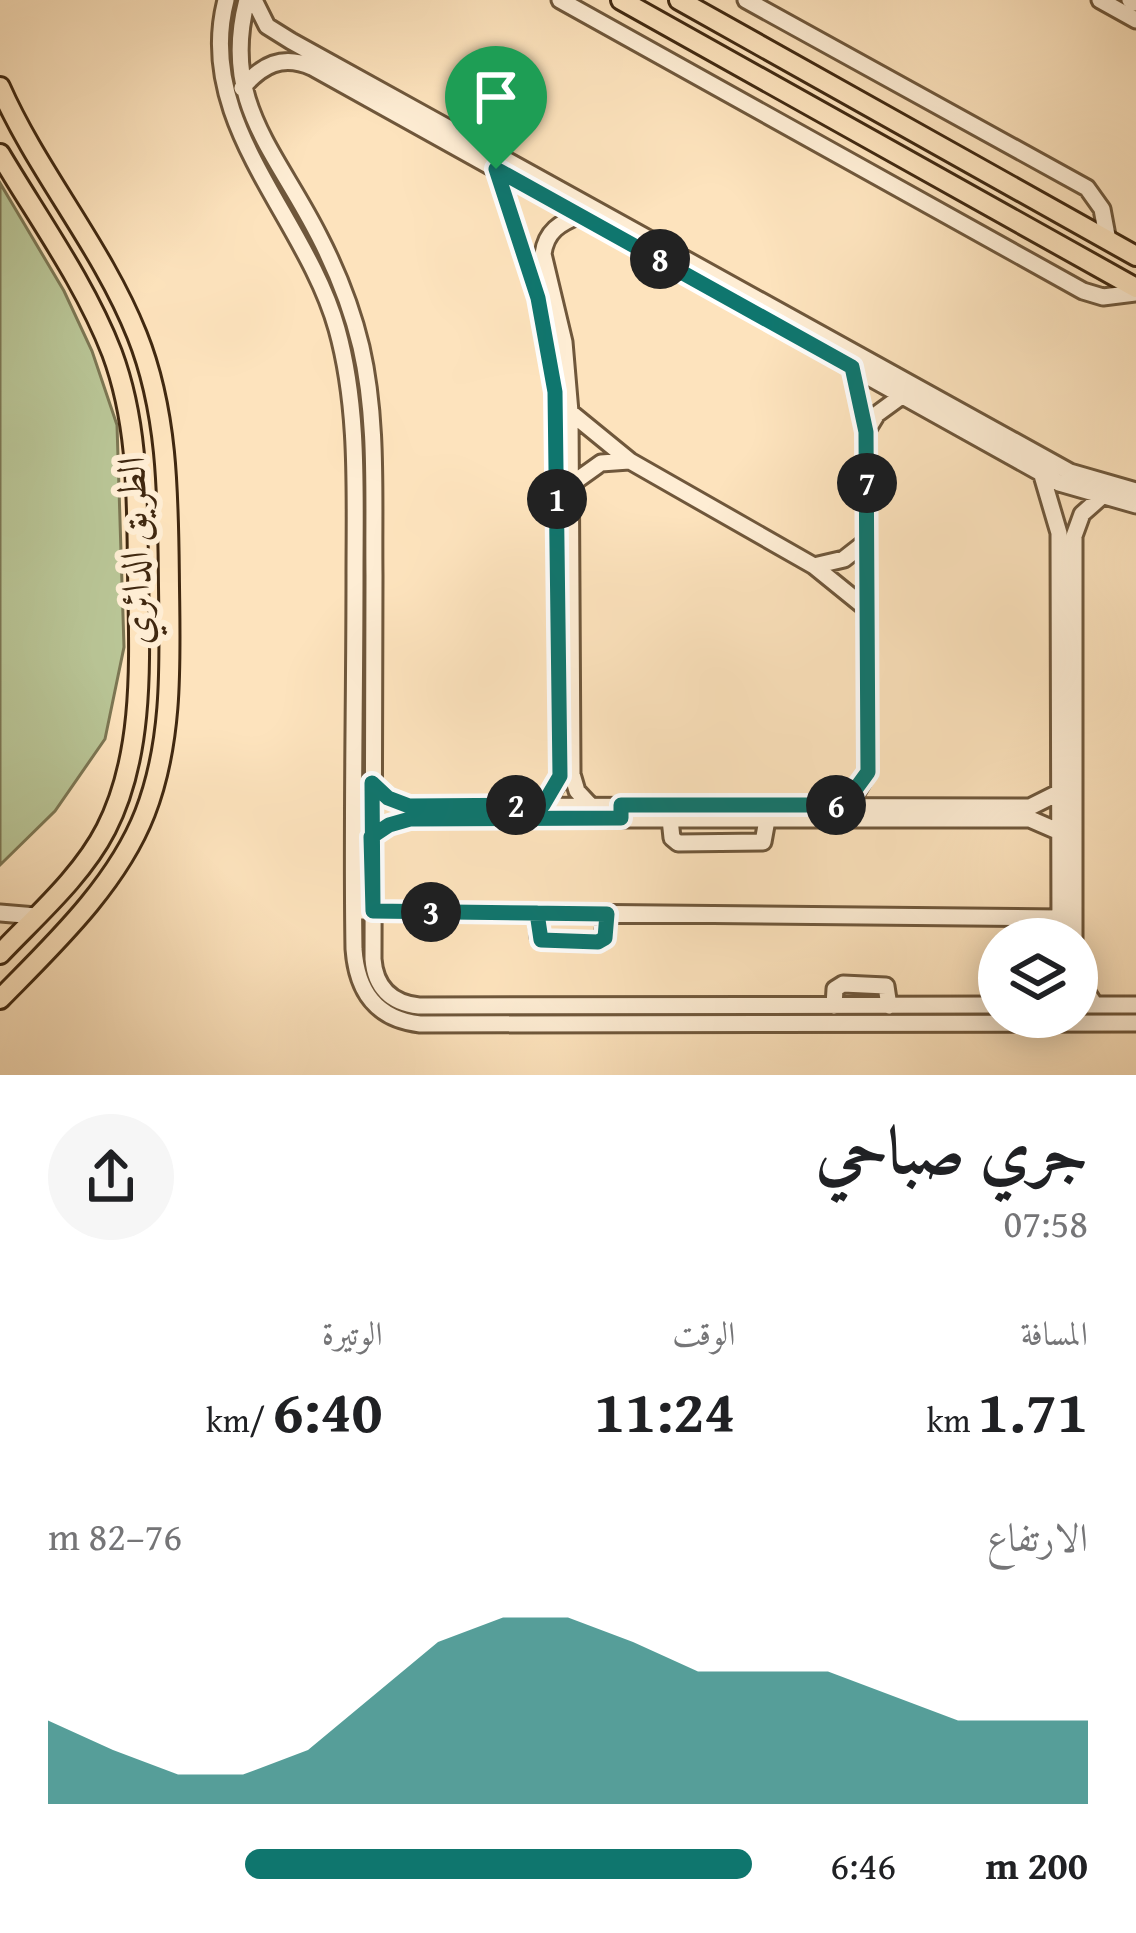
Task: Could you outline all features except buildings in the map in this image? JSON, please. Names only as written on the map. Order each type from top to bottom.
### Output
[{"type":"main road","points":[[621,0],[1136,291]]},
{"type":"main road","points":[[679,0],[1136,256]]},
{"type":"main road","points":[[726,60],[738,50],[742,35]]},
{"type":"main road","points":[[795,98],[798,82],[809,72]]},
{"type":"main road","name":"الطريق الدائري","points":[[0,87],[123,304],[146,357],[162,427],[170,681],[157,778],[127,850],[82,909],[0,999]]},
{"type":"main road","name":"الطريق الدائري","points":[[0,154],[110,349],[134,439],[139,680],[133,734],[106,829],[0,954]]},
{"type":"main road","points":[[137,545],[169,545]]},
{"type":"main road","points":[[133,734],[164,739]]},
{"type":"street","points":[[226,0],[219,44],[221,77],[235,124],[262,155],[332,262],[353,318],[367,377],[373,482],[374,972],[385,993],[406,1005],[889,1006],[1136,1023]]},
{"type":"street","points":[[250,0],[238,54],[242,88],[262,155],[315,269],[344,358],[355,475],[353,910],[359,983],[377,1008],[404,1022],[742,1024],[978,1012]]},
{"type":"street","points":[[250,0],[278,33],[694,270],[1070,472],[1136,491]]},
{"type":"street","points":[[560,0],[1083,291],[1103,297],[1136,291]]},
{"type":"street","points":[[746,0],[1088,188],[1102,208],[1108,241]]},
{"type":"street","points":[[1100,0],[1136,20]]},
{"type":"street","points":[[242,88],[268,64],[298,61],[580,215],[694,270],[852,367],[1041,472],[1100,498],[1136,505]]},
{"type":"street","points":[[496,169],[538,298],[555,392],[560,766],[557,785],[543,805]]},
{"type":"street","points":[[580,215],[556,226],[543,254],[564,343],[570,412],[572,775],[590,805]]},
{"type":"street","points":[[852,367],[866,432],[868,772],[878,791],[898,810]]},
{"type":"street","points":[[866,432],[877,414],[903,395]]},
{"type":"street","points":[[570,412],[630,461],[814,566],[867,609]]},
{"type":"street","points":[[573,483],[602,463],[630,461]]},
{"type":"street","points":[[1041,472],[1059,533],[1067,660]]},
{"type":"street","points":[[1063,918],[1074,536],[1082,514],[1100,498]]},
{"type":"street","points":[[814,566],[844,559],[867,541]]},
{"type":"street","points":[[355,698],[374,697]]},
{"type":"street","points":[[1067,701],[1060,832],[1067,918]]},
{"type":"street","points":[[844,805],[868,772]]},
{"type":"street","points":[[372,783],[388,798],[409,806],[590,805],[670,819],[672,838],[678,843],[763,842],[767,820],[1030,807],[1060,792]]},
{"type":"street","points":[[371,837],[410,819],[844,805],[1030,819],[1060,832]]},
{"type":"street","points":[[353,910],[607,914],[1064,908]]},
{"type":"street","points":[[0,913],[36,916]]},
{"type":"street","points":[[537,913],[538,937],[562,942],[602,941],[607,914]]},
{"type":"street","points":[[1098,1005],[1136,1005]]},
{"type":"street","points":[[742,1006],[742,1024]]},
{"type":"green space","points":[[0,183],[64,291],[92,351],[117,425],[124,647],[105,739],[55,811],[0,865]]},
{"type":"route","points":[[496,169],[538,298],[555,392],[560,776],[543,805],[409,806],[388,798],[372,783],[371,837],[373,911],[607,914],[605,938],[598,942],[541,940],[538,937],[538,934],[537,913],[373,911],[371,837],[410,819],[621,818],[621,805],[844,805],[868,772],[866,432],[852,367],[496,169]]}]
